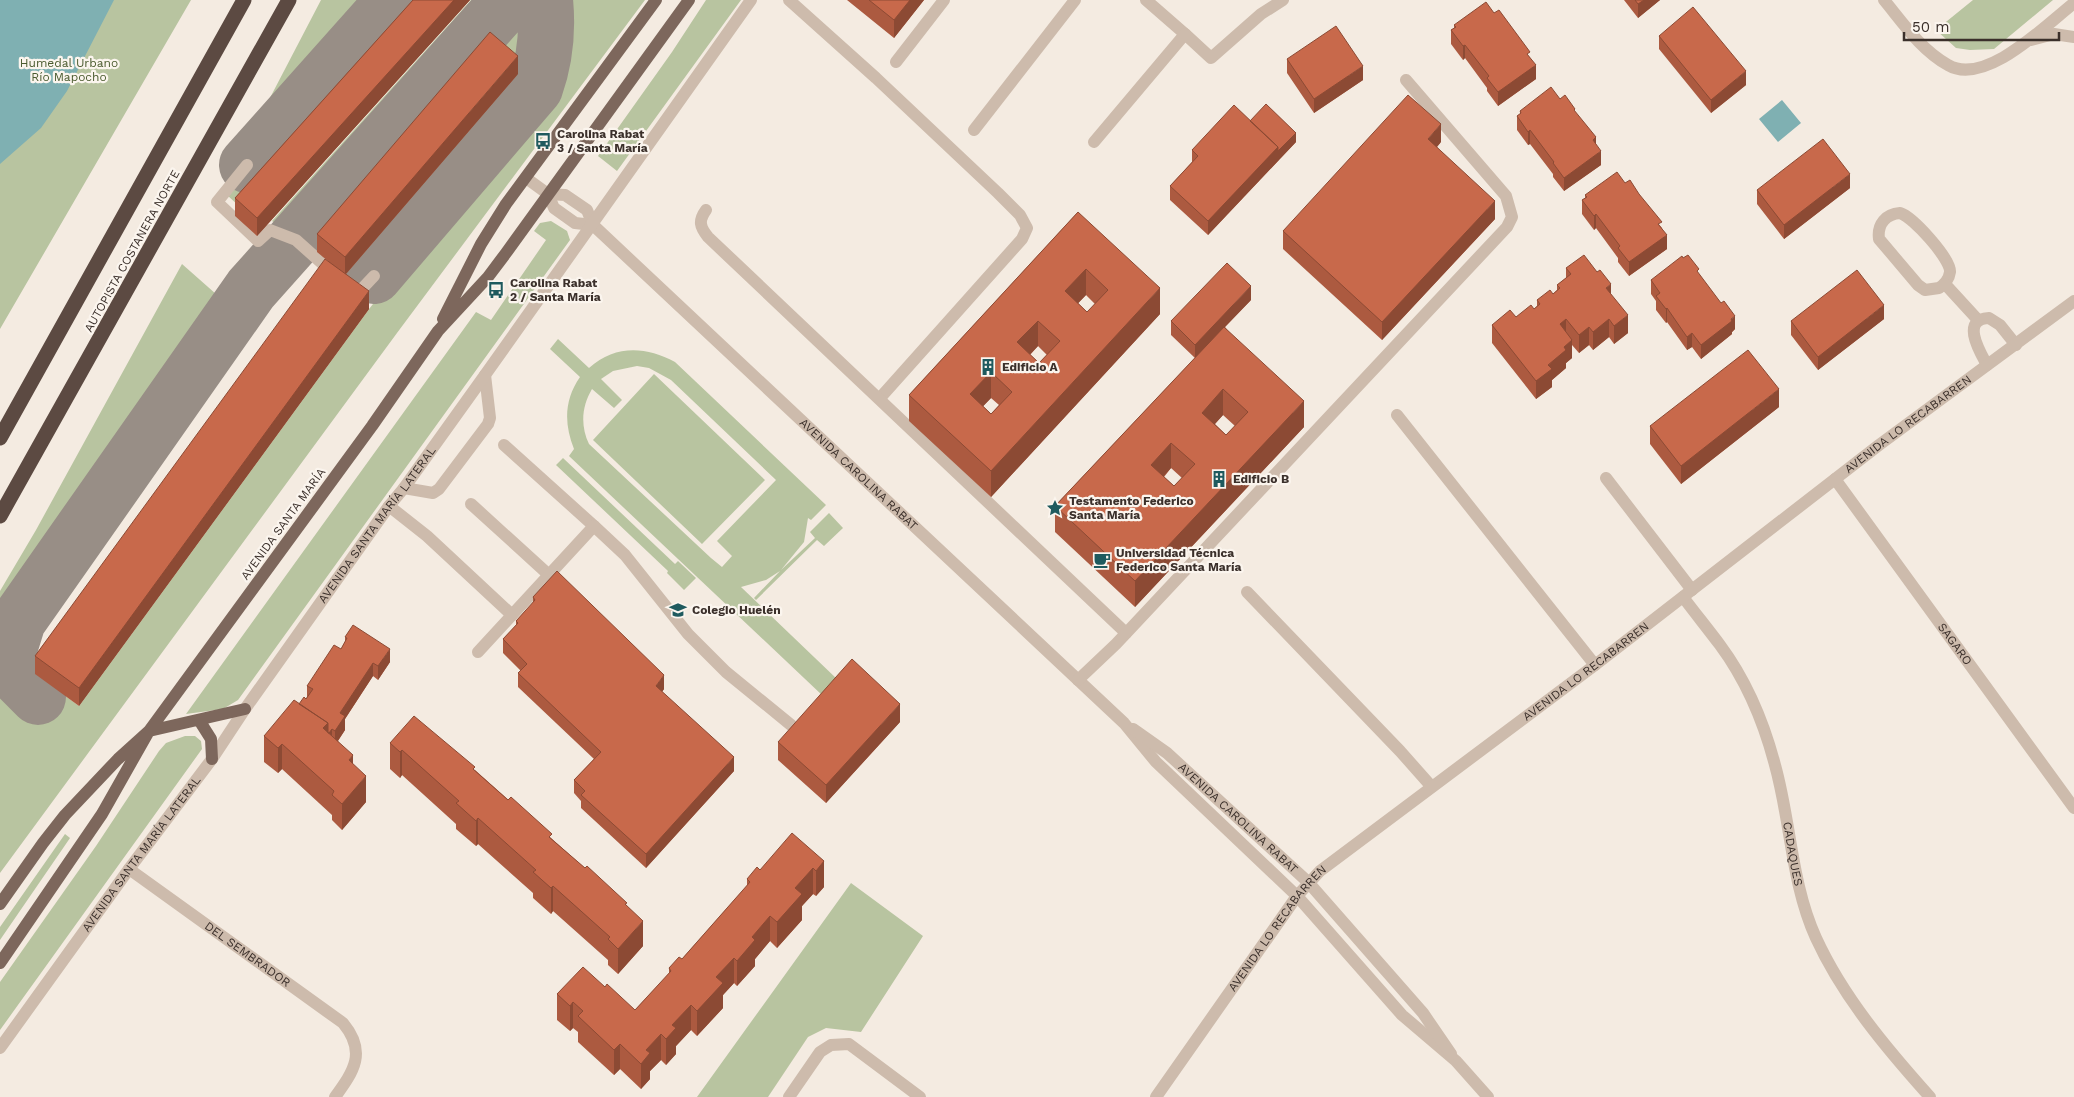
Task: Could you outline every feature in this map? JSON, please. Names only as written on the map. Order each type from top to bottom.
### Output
[{"type":"highway","name":"AUTOPISTA COSTANERA NORTE","points":[[0,438],[244,0]]},
{"type":"highway","name":"AUTOPISTA COSTANERA NORTE","points":[[0,516],[289,0]]},
{"type":"main road","name":"AVENIDA SANTA MARÍA","points":[[438,331],[481,244],[526,178],[656,0]]},
{"type":"main road","name":"AVENIDA SANTA MARÍA","points":[[0,963],[102,814],[149,731],[372,426],[438,331],[488,277],[689,0]]},
{"type":"main road","points":[[149,731],[245,709]]},
{"type":"main road","points":[[199,720],[211,740],[212,759]]},
{"type":"main road","name":"AVENIDA SANTA MARÍA","points":[[0,904],[65,815],[118,759],[149,731]]},
{"type":"street","name":"AVENIDA SANTA MARÍA LATERAL","points":[[0,1048],[212,759],[245,709],[389,506],[404,488],[593,225],[751,0]]},
{"type":"street","points":[[789,0],[876,78],[998,193],[1020,215],[1027,228],[1022,239],[880,398]]},
{"type":"street","points":[[896,62],[944,0]]},
{"type":"street","points":[[974,130],[1075,0]]},
{"type":"street","points":[[1146,0],[1211,58],[1261,14],[1283,0]]},
{"type":"street","points":[[1884,0],[1921,44],[1949,66],[1962,70],[1980,68],[2000,60],[2074,2]]},
{"type":"street","points":[[1094,142],[1185,34]]},
{"type":"street","points":[[2022,44],[2037,37],[2054,34],[2074,37]]},
{"type":"street","points":[[1078,680],[1126,633],[1498,238],[1512,217],[1506,196],[1406,80]]},
{"type":"street","points":[[247,165],[217,202],[258,241],[270,230],[296,240],[357,294],[374,276]]},
{"type":"street","name":"AVENIDA CAROLINA RABAT","points":[[526,178],[548,194],[554,208],[575,223],[593,225]]},
{"type":"street","name":"AVENIDA CAROLINA RABAT","points":[[548,194],[565,195],[587,210],[593,225],[1124,723],[1156,762],[1297,896],[1402,1015],[1456,1061],[1488,1097]]},
{"type":"street","points":[[706,210],[700,218],[700,223],[708,237],[1126,633]]},
{"type":"street","points":[[1900,213],[1912,219],[1947,261],[1950,272],[1945,284],[1932,290],[1925,290],[1918,285],[1882,244],[1878,233],[1883,221],[1894,214],[1900,213]]},
{"type":"street","points":[[1945,284],[1978,320]]},
{"type":"street","name":"AVENIDA LO RECABARREN","points":[[1156,1097],[1297,896],[1320,871],[1431,786],[1595,666],[1835,479],[2074,301]]},
{"type":"street","points":[[1987,365],[1973,333],[1974,324],[1978,320],[1988,318],[1995,321],[2016,345]]},
{"type":"street","points":[[404,488],[433,493],[439,489],[488,424],[490,418],[485,375]]},
{"type":"street","points":[[1397,415],[1595,666]]},
{"type":"street","points":[[504,445],[624,555],[688,634],[726,672],[791,725]]},
{"type":"street","name":"CADAQUES","points":[[1606,478],[1688,594],[1738,672],[1756,710],[1776,765],[1800,892],[1824,956],[1872,1029],[1930,1097]]},
{"type":"street","name":"SAGARO","points":[[1835,479],[2074,808]]},
{"type":"street","points":[[472,504],[549,575]]},
{"type":"street","points":[[389,506],[427,536],[512,615]]},
{"type":"street","points":[[478,652],[594,526]]},
{"type":"street","points":[[1247,592],[1400,751],[1431,786]]},
{"type":"street","name":"AVENIDA CAROLINA RABAT","points":[[1124,723],[1167,753],[1308,882],[1423,1013],[1456,1061]]},
{"type":"street","name":"DEL SEMBRADOR","points":[[130,869],[336,1018],[349,1030],[356,1049],[353,1069],[335,1097]]},
{"type":"street","points":[[789,1097],[820,1052],[831,1045],[849,1044],[920,1097]]},
{"type":"green space","name":"Humedal Urbano Río Mapocho","points":[[0,0],[191,0],[0,329]]},
{"type":"green space","points":[[321,0],[378,0],[236,163]]},
{"type":"green space","points":[[406,0],[424,0],[239,206],[227,195]]},
{"type":"green space","points":[[471,0],[492,0],[287,233],[272,221]]},
{"type":"green space","points":[[556,0],[645,0],[397,333],[0,873],[0,668],[2,673],[43,707],[56,689],[79,706],[373,304],[362,296],[543,87],[557,33]]},
{"type":"green space","points":[[706,0],[741,0],[617,171],[598,156],[672,52]]},
{"type":"green space","points":[[1973,0],[2053,0],[1994,49],[1970,50],[1956,48],[1936,30]]},
{"type":"green space","points":[[517,5],[535,14],[536,32],[534,49],[525,83],[353,283],[345,275],[517,73],[317,252],[306,241]]},
{"type":"green space","points":[[551,221],[567,231],[570,240],[238,700],[223,709],[186,714],[476,312],[491,320],[546,240],[534,231],[540,223]]},
{"type":"green space","points":[[182,264],[225,302],[0,621],[0,591],[36,530]]},
{"type":"green space","points":[[558,339],[589,368],[609,355],[630,350],[653,353],[675,362],[826,505],[811,520],[808,518],[804,542],[781,570],[815,538],[810,532],[829,513],[843,528],[824,546],[817,540],[756,600],[754,598],[780,571],[766,580],[741,587],[838,680],[823,696],[569,456],[574,449],[568,430],[568,403],[580,377],[550,349]],"holes":[[[637,366],[649,368],[671,380],[776,480],[717,541],[732,556],[722,567],[589,444],[586,437],[583,416],[586,402],[592,389],[614,408],[622,400],[601,379],[613,371]]]},
{"type":"green space","points":[[654,374],[765,480],[702,544],[593,440]]},
{"type":"green space","points":[[563,458],[675,564],[678,561],[696,578],[684,590],[667,573],[668,571],[556,465]]},
{"type":"green space","points":[[185,736],[195,736],[201,741],[202,749],[0,1030],[0,982],[96,846],[159,751],[166,743]]},
{"type":"green space","points":[[65,834],[70,838],[0,940],[0,927]]},
{"type":"green space","points":[[851,883],[923,936],[861,1032],[826,1028],[808,1037],[768,1097],[697,1097]]},
{"type":"water","points":[[0,0],[114,0],[67,91],[41,128],[0,164]]},
{"type":"water","points":[[1782,100],[1801,123],[1778,142],[1759,119]]},
{"type":"building","points":[[413,0],[454,0],[257,218],[235,198]]},
{"type":"building","points":[[869,0],[910,0],[894,20]]},
{"type":"building","points":[[1635,0],[1644,0],[1638,4]]},
{"type":"building","points":[[1486,2],[1494,13],[1499,10],[1530,52],[1527,54],[1536,65],[1498,92],[1487,78],[1489,76],[1451,30],[1456,27],[1454,25]]},
{"type":"building","points":[[1693,7],[1746,71],[1711,100],[1659,36]]},
{"type":"building","points":[[1336,26],[1363,66],[1314,99],[1287,59]]},
{"type":"building","points":[[490,32],[518,56],[345,257],[317,234]]},
{"type":"building","points":[[1551,87],[1560,99],[1565,95],[1574,110],[1596,137],[1593,140],[1601,151],[1564,178],[1530,130],[1528,132],[1517,116],[1521,113],[1520,111]]},
{"type":"building","points":[[1408,95],[1441,124],[1428,139],[1495,201],[1382,322],[1283,231]]},
{"type":"building","points":[[1266,104],[1296,133],[1278,151],[1278,147],[1250,121]]},
{"type":"building","points":[[1234,105],[1278,147],[1208,221],[1170,186],[1198,156],[1192,150]]},
{"type":"building","points":[[1823,139],[1850,174],[1784,225],[1757,190]]},
{"type":"building","points":[[1617,172],[1625,183],[1630,180],[1662,222],[1658,224],[1667,235],[1629,262],[1618,248],[1620,246],[1596,214],[1594,216],[1582,200],[1587,197],[1585,195]]},
{"type":"building","name":"Edificio A","points":[[1078,212],[1160,288],[991,471],[909,395]],"holes":[[[1086,269],[1108,290],[1087,312],[1065,291]],[[1038,321],[1060,341],[1039,363],[1017,342]],[[991,372],[1012,392],[991,414],[970,394]]]},
{"type":"building","points":[[1584,255],[1597,272],[1600,270],[1611,284],[1606,288],[1628,315],[1614,326],[1609,319],[1593,332],[1589,327],[1579,335],[1566,319],[1560,324],[1572,340],[1564,347],[1566,350],[1548,365],[1552,369],[1536,381],[1492,325],[1510,310],[1516,317],[1531,305],[1534,309],[1540,304],[1537,300],[1550,290],[1553,294],[1560,288],[1557,285],[1571,274],[1566,268]]},
{"type":"building","points":[[1688,255],[1699,269],[1697,271],[1721,303],[1724,301],[1735,316],[1731,319],[1732,321],[1701,345],[1692,333],[1687,337],[1667,308],[1656,296],[1660,293],[1651,280],[1682,256],[1683,258]]},
{"type":"building","points":[[325,259],[369,291],[79,688],[35,656]]},
{"type":"building","points":[[1227,263],[1251,286],[1195,345],[1171,321]]},
{"type":"building","points":[[1857,270],[1884,305],[1818,357],[1791,321]]},
{"type":"building","name":"Edificio B","points":[[1224,327],[1304,401],[1135,581],[1055,506]],"holes":[[[1223,389],[1248,412],[1226,435],[1202,413]],[[1171,443],[1195,464],[1174,486],[1151,465]]]},
{"type":"building","points":[[1748,350],[1779,389],[1681,466],[1650,426]]},
{"type":"building","points":[[557,571],[664,675],[656,686],[734,757],[646,854],[581,795],[585,791],[574,780],[601,752],[518,673],[527,664],[503,639],[535,600],[533,597]]},
{"type":"building","points":[[353,625],[390,649],[378,666],[373,663],[340,713],[345,716],[335,731],[332,729],[328,733],[328,723],[299,704],[304,697],[306,699],[313,689],[307,686],[334,645],[341,649],[347,638],[345,637]]},
{"type":"building","points":[[852,659],[900,704],[826,785],[778,742]]},
{"type":"building","points":[[294,700],[328,723],[323,728],[353,755],[349,760],[366,776],[342,804],[332,795],[334,791],[282,744],[278,748],[264,736]]},
{"type":"building","points":[[414,716],[475,767],[473,769],[508,800],[511,797],[552,834],[549,837],[585,868],[587,866],[627,903],[625,904],[643,921],[618,949],[608,939],[610,937],[553,886],[551,888],[533,872],[536,870],[478,818],[476,821],[456,803],[459,801],[402,750],[400,752],[390,743]]},
{"type":"building","points":[[792,833],[824,861],[816,871],[813,868],[795,888],[802,894],[777,922],[770,916],[752,937],[755,940],[737,961],[734,958],[716,977],[723,983],[697,1011],[691,1005],[672,1025],[676,1028],[666,1039],[661,1034],[646,1050],[650,1053],[641,1064],[620,1044],[614,1050],[578,1016],[583,1011],[573,1002],[570,1006],[557,994],[583,967],[605,987],[607,984],[635,1010],[671,971],[669,968],[679,957],[682,959],[750,882],[747,879],[757,867],[760,870]]},
{"type":"taxiway","points":[[247,165],[394,0]]},
{"type":"taxiway","points":[[38,697],[13,672],[9,650],[18,621],[251,289],[509,0]]},
{"type":"taxiway","points":[[374,276],[535,88],[545,45],[545,0]]},
{"type":"place","name":"Carolina Rabat 3 / Santa María","points":[[543,141]]},
{"type":"place","name":"Carolina Rabat 2 / Santa María","points":[[496,290]]},
{"type":"place","name":"Edificio A","points":[[988,367]]},
{"type":"place","name":"Edificio B","points":[[1219,479]]},
{"type":"place","name":"Testamento Federico Santa María","points":[[1055,508]]},
{"type":"place","name":"Universidad Técnica Federico Santa María","points":[[1102,560]]},
{"type":"place","name":"Colegio Huelén","points":[[678,610]]}]
